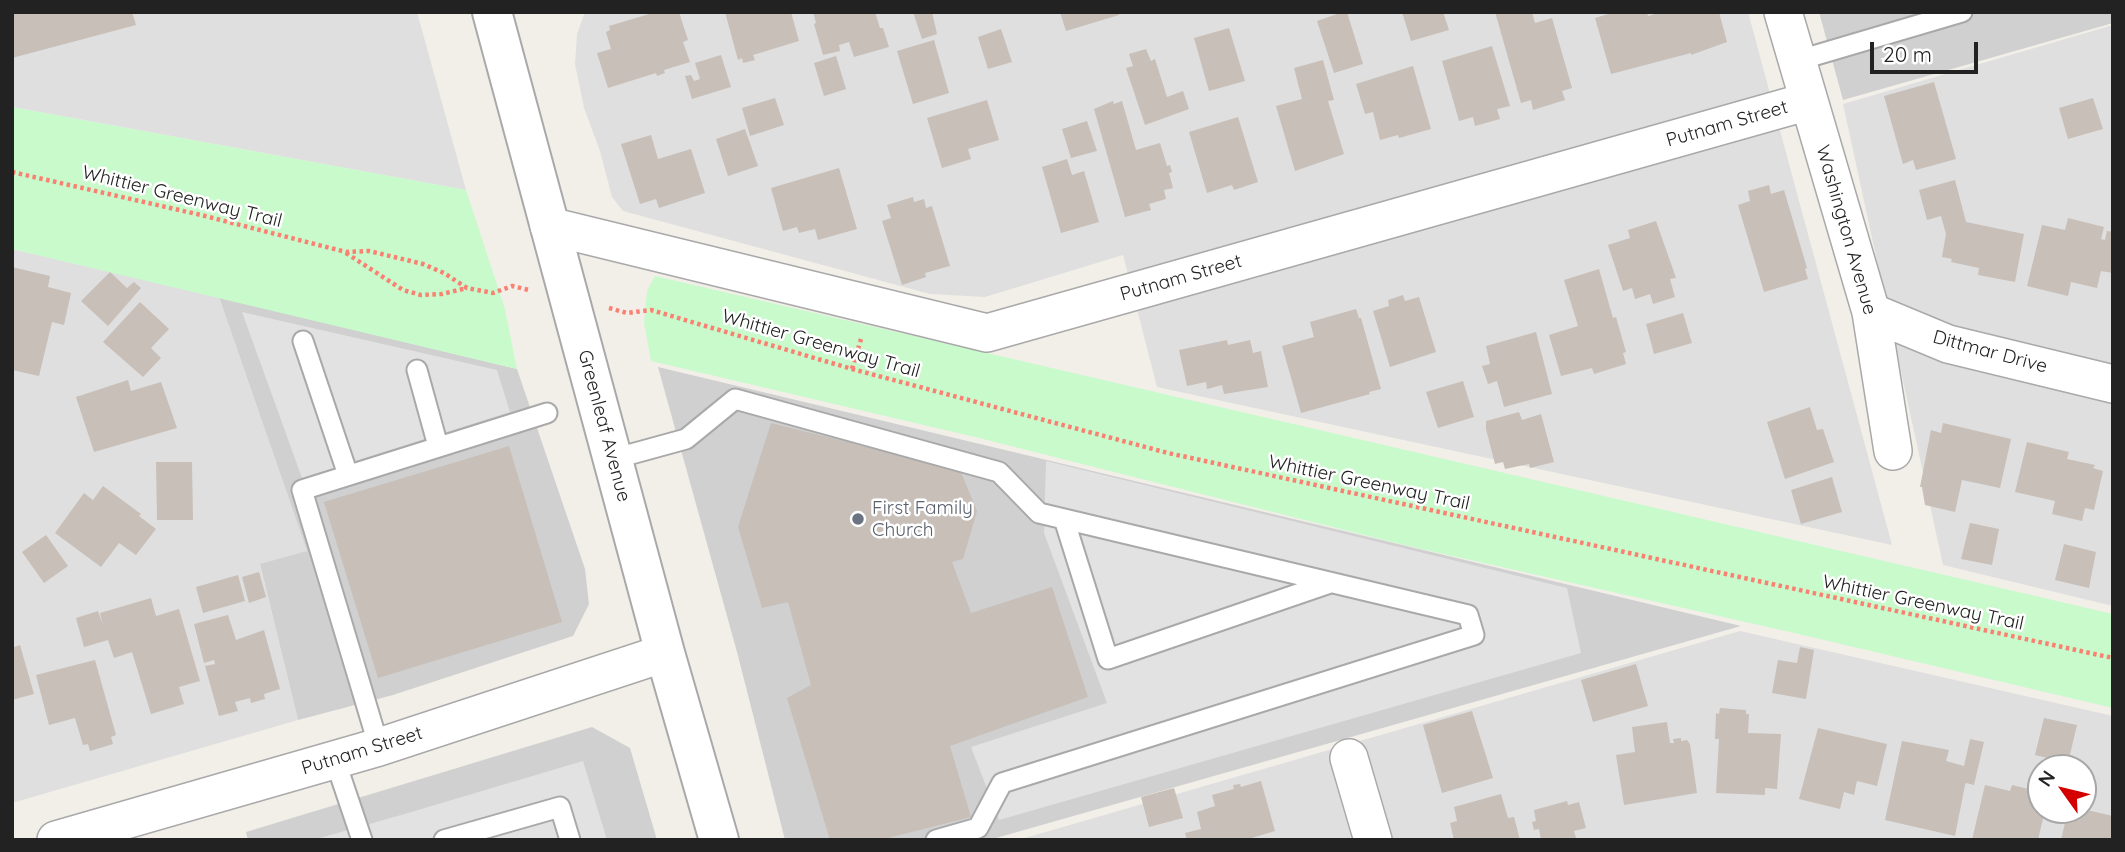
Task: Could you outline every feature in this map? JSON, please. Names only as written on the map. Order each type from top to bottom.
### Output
[{"type":"street","name":"Greenleaf Avenue","points":[[492,12],[665,653],[719,840]]},
{"type":"street","name":"Washington Avenue","points":[[1783,12],[1871,312],[1894,451]]},
{"type":"street","name":"Putnam Street","points":[[549,226],[987,333],[1809,101]]},
{"type":"street","name":"Dittmar Drive","points":[[1871,312],[1948,344],[2113,384]]},
{"type":"street","name":"Putnam Street","points":[[56,840],[379,747],[665,653]]},
{"type":"street","points":[[1349,758],[1373,840]]},
{"type":"lane","points":[[1796,61],[1962,12]]},
{"type":"lane","points":[[303,341],[348,475]]},
{"type":"lane","points":[[417,370],[438,446]]},
{"type":"lane","points":[[613,459],[686,439],[735,399],[999,472],[1039,513],[1468,615],[1474,635],[1002,783],[978,828],[936,840]]},
{"type":"lane","points":[[379,747],[302,490],[547,413]]},
{"type":"lane","points":[[1064,519],[1108,659],[1331,583]]},
{"type":"lane","points":[[335,760],[362,840]]},
{"type":"lane","points":[[444,840],[560,807],[569,840]]},
{"type":"path","name":"Whittier Greenway Trail","points":[[12,172],[201,215],[346,252],[369,251],[423,264],[467,288],[493,293],[512,286]]},
{"type":"path","name":"Whittier Greenway Trail","points":[[346,252],[403,290],[421,295],[442,294],[467,288]]},
{"type":"path","name":"Whittier Greenway Trail","points":[[627,313],[651,310],[852,369],[1168,453],[2113,658]]},
{"type":"shaded area","points":[[12,12],[417,12],[466,190],[12,107]]},
{"type":"shaded area","points":[[585,12],[1748,12],[1892,545],[1157,387],[1123,255],[985,297],[930,294],[623,211],[612,197],[600,151],[584,108],[575,64],[577,34]]},
{"type":"shaded area","points":[[1819,12],[2113,12],[2113,23],[1843,100]]},
{"type":"shaded area","points":[[2113,25],[2113,606],[1943,565],[1843,104]]},
{"type":"shaded area","points":[[12,249],[219,297],[307,551],[260,565],[298,720],[12,803]]},
{"type":"shaded area","points":[[219,297],[517,369],[585,569],[589,604],[573,636],[393,695],[298,720],[260,564],[307,551]]},
{"type":"shaded area","points":[[242,312],[497,370],[510,412],[302,478]]},
{"type":"shaded area","points":[[658,367],[1741,626],[989,840],[785,840],[737,652]]},
{"type":"shaded area","points":[[1046,461],[1567,588],[1581,653],[999,820],[971,747],[1107,703],[1044,533]]},
{"type":"shaded area","points":[[1740,631],[2113,716],[2113,840],[1018,840]]},
{"type":"shaded area","points":[[592,727],[630,748],[657,840],[248,840],[246,832]]},
{"type":"shaded area","points":[[583,761],[607,840],[313,840],[408,813]]},
{"type":"green space","points":[[12,107],[466,190],[505,309],[517,369],[12,249]]},
{"type":"green space","points":[[655,276],[2113,614],[2113,708],[1404,545],[975,437],[651,361],[644,323],[647,291]]},
{"type":"building","points":[[12,12],[132,12],[136,25],[12,58]]},
{"type":"building","points":[[656,12],[679,12],[688,40],[683,42],[690,62],[664,70],[665,73],[657,76],[656,73],[608,88],[597,53],[611,49],[606,32],[610,30],[609,26]]},
{"type":"building","points":[[725,12],[791,12],[799,41],[753,55],[755,60],[743,63],[742,58],[738,60]]},
{"type":"building","points":[[813,12],[875,12],[889,47],[854,57],[849,42],[839,45],[840,51],[823,55]]},
{"type":"building","points":[[913,12],[932,12],[937,34],[922,39]]},
{"type":"building","points":[[1060,12],[1118,12],[1119,15],[1066,31]]},
{"type":"building","points":[[1347,12],[1363,64],[1334,73],[1317,21]]},
{"type":"building","points":[[1402,12],[1443,12],[1449,30],[1411,41]]},
{"type":"building","points":[[1495,12],[1532,12],[1535,23],[1552,18],[1572,88],[1562,91],[1565,100],[1533,110],[1531,100],[1521,103]]},
{"type":"building","points":[[1615,12],[1647,12],[1648,16],[1662,12],[1719,12],[1727,42],[1691,55],[1611,74],[1595,18]]},
{"type":"building","points":[[1229,28],[1245,81],[1209,91],[1194,38]]},
{"type":"building","points":[[1001,29],[1012,62],[988,69],[978,37]]},
{"type":"building","points":[[934,40],[949,93],[913,104],[897,51]]},
{"type":"building","points":[[1492,46],[1510,106],[1497,109],[1500,119],[1475,126],[1473,117],[1459,121],[1442,61]]},
{"type":"building","points":[[1146,49],[1151,61],[1155,59],[1167,97],[1183,91],[1189,109],[1145,125],[1126,68],[1133,66],[1129,54]]},
{"type":"building","points":[[721,55],[731,87],[692,99],[685,76],[691,75],[694,81],[700,79],[695,63]]},
{"type":"building","points":[[836,56],[846,89],[824,96],[814,63]]},
{"type":"building","points":[[1323,60],[1334,100],[1328,101],[1344,154],[1295,171],[1276,106],[1302,99],[1294,68]]},
{"type":"building","points":[[1413,66],[1431,129],[1380,140],[1373,112],[1365,114],[1356,84]]},
{"type":"building","points":[[1934,82],[1956,159],[1916,170],[1913,160],[1903,164],[1884,96]]},
{"type":"building","points":[[775,98],[784,125],[750,136],[742,108]]},
{"type":"building","points":[[2093,98],[2103,129],[2068,139],[2059,108]]},
{"type":"building","points":[[987,100],[999,140],[968,149],[971,159],[942,168],[927,118]]},
{"type":"building","points":[[1113,101],[1114,104],[1122,101],[1136,150],[1160,143],[1167,166],[1170,165],[1172,172],[1169,173],[1173,188],[1164,190],[1166,199],[1149,204],[1151,210],[1125,217],[1094,109]]},
{"type":"building","points":[[1238,117],[1258,182],[1234,190],[1232,185],[1207,193],[1189,132]]},
{"type":"building","points":[[1087,121],[1097,151],[1071,158],[1062,129]]},
{"type":"building","points":[[745,129],[758,166],[728,176],[716,139]]},
{"type":"building","points":[[651,135],[658,159],[691,149],[705,193],[659,208],[656,199],[640,204],[621,144]]},
{"type":"building","points":[[1067,159],[1072,175],[1084,171],[1099,222],[1061,233],[1042,167]]},
{"type":"building","points":[[839,168],[857,229],[818,240],[815,229],[799,233],[797,227],[783,231],[771,188]]},
{"type":"building","points":[[1955,180],[1966,222],[2024,234],[2015,282],[1978,275],[1979,268],[1951,262],[1952,259],[1942,257],[1946,234],[1941,216],[1927,220],[1919,190]]},
{"type":"building","points":[[1769,185],[1771,194],[1784,190],[1808,279],[1764,292],[1738,205],[1750,201],[1748,191]]},
{"type":"building","points":[[913,197],[914,202],[924,199],[926,208],[932,206],[950,266],[925,273],[926,277],[902,285],[882,221],[891,218],[887,205]]},
{"type":"building","points":[[2068,218],[2104,227],[2101,239],[2105,240],[2107,231],[2113,232],[2113,273],[2101,271],[2097,288],[2071,282],[2068,296],[2027,286],[2042,225],[2065,230]]},
{"type":"building","points":[[1656,221],[1676,278],[1670,279],[1675,297],[1653,304],[1650,294],[1635,299],[1632,288],[1623,291],[1608,245],[1630,238],[1628,230]]},
{"type":"building","points":[[12,267],[50,276],[48,287],[71,293],[64,325],[52,322],[39,376],[12,370]]},
{"type":"building","points":[[1599,269],[1626,352],[1623,353],[1626,364],[1594,374],[1592,368],[1561,376],[1549,335],[1578,326],[1564,280]]},
{"type":"building","points":[[110,272],[127,288],[134,282],[141,288],[108,326],[81,301]]},
{"type":"building","points":[[1403,295],[1405,301],[1419,297],[1436,352],[1390,367],[1373,311],[1389,306],[1388,300]]},
{"type":"building","points":[[140,302],[169,329],[151,348],[161,358],[143,377],[103,342]]},
{"type":"building","points":[[1356,309],[1381,389],[1301,413],[1282,346],[1314,337],[1310,322]]},
{"type":"building","points":[[1683,313],[1692,343],[1654,354],[1646,324]]},
{"type":"building","points":[[1536,332],[1552,394],[1504,407],[1497,381],[1488,384],[1482,366],[1490,364],[1486,346]]},
{"type":"building","points":[[1227,340],[1228,345],[1250,340],[1253,353],[1261,351],[1268,387],[1224,394],[1222,385],[1207,389],[1206,382],[1187,386],[1179,350]]},
{"type":"building","points":[[128,380],[131,391],[161,382],[177,428],[94,452],[76,397]]},
{"type":"building","points":[[1463,381],[1474,417],[1438,428],[1426,392]]},
{"type":"building","points":[[1810,407],[1817,430],[1823,429],[1834,462],[1785,479],[1767,422]]},
{"type":"building","points":[[1519,412],[1522,420],[1541,414],[1554,462],[1530,468],[1529,464],[1505,469],[1503,462],[1495,464],[1486,421]]},
{"type":"building","points":[[771,423],[960,470],[977,511],[963,559],[952,562],[971,613],[1052,587],[1088,697],[950,746],[971,817],[880,840],[830,840],[787,698],[811,685],[788,602],[762,608],[738,527]]},
{"type":"building","points":[[1943,423],[2011,439],[2000,488],[1962,480],[1955,512],[1925,505],[1920,487],[1931,430],[1941,433]]},
{"type":"building","points":[[2027,442],[2069,452],[2067,459],[2095,465],[2093,468],[2103,471],[2094,510],[2085,508],[2082,521],[2052,514],[2055,501],[2015,492]]},
{"type":"building","points":[[509,446],[562,622],[378,678],[324,502]]},
{"type":"building","points":[[156,462],[192,462],[193,520],[157,520]]},
{"type":"building","points":[[1832,477],[1842,512],[1801,524],[1791,490]]},
{"type":"building","points":[[103,486],[141,514],[139,516],[156,529],[136,555],[119,543],[101,567],[55,533],[84,493],[93,500]]},
{"type":"building","points":[[1970,523],[1999,529],[1992,565],[1961,559]]},
{"type":"building","points":[[46,535],[68,566],[44,583],[22,552]]},
{"type":"building","points":[[2064,544],[2096,552],[2089,588],[2055,580]]},
{"type":"building","points":[[259,572],[266,597],[249,603],[242,577]]},
{"type":"building","points":[[238,575],[245,601],[203,613],[196,587]]},
{"type":"building","points":[[151,598],[156,616],[179,609],[200,681],[179,687],[184,704],[151,714],[132,652],[114,658],[108,640],[84,647],[76,618],[98,611],[103,625],[100,613]]},
{"type":"building","points":[[228,615],[236,640],[264,630],[280,689],[264,694],[265,699],[251,703],[250,698],[235,702],[238,711],[219,716],[205,666],[215,664],[214,660],[204,663],[194,624]]},
{"type":"building","points":[[20,645],[34,694],[12,700],[12,648]]},
{"type":"building","points":[[1800,647],[1814,650],[1806,699],[1772,693],[1778,660],[1797,663]]},
{"type":"building","points":[[95,660],[116,735],[111,737],[113,744],[90,751],[88,744],[83,745],[75,718],[49,725],[36,675]]},
{"type":"building","points":[[1636,664],[1648,706],[1593,722],[1581,680]]},
{"type":"building","points":[[1720,708],[1746,710],[1746,714],[1749,714],[1748,733],[1781,734],[1777,789],[1765,788],[1765,795],[1716,793],[1719,739],[1715,739],[1716,713],[1719,714]]},
{"type":"building","points":[[1472,711],[1493,778],[1442,793],[1423,725]]},
{"type":"building","points":[[2044,718],[2077,725],[2070,754],[2035,754]]},
{"type":"building","points":[[1667,722],[1670,743],[1674,743],[1673,739],[1681,738],[1681,741],[1687,740],[1690,744],[1697,793],[1624,805],[1616,755],[1635,752],[1632,727]]},
{"type":"building","points":[[1818,728],[1887,744],[1877,786],[1857,781],[1854,795],[1844,792],[1840,809],[1799,799]]},
{"type":"building","points":[[1970,739],[1984,742],[1974,785],[1965,785],[1955,836],[1885,820],[1902,741],[1949,750],[1946,761],[1964,766]]},
{"type":"building","points":[[1261,781],[1275,831],[1245,840],[1187,840],[1185,833],[1201,829],[1197,812],[1215,806],[1212,795],[1234,789],[1233,785],[1240,784],[1241,787]]},
{"type":"building","points":[[1985,785],[2010,791],[2012,785],[2027,789],[2027,824],[2042,824],[2038,840],[1972,840]]},
{"type":"building","points":[[1174,788],[1183,818],[1149,827],[1141,797]]},
{"type":"building","points":[[1501,794],[1508,818],[1514,817],[1520,840],[1454,840],[1450,823],[1457,821],[1454,807]]},
{"type":"building","points":[[1567,801],[1568,805],[1579,802],[1586,828],[1574,831],[1576,838],[1541,840],[1539,829],[1534,830],[1532,822],[1536,821],[1534,810]]},
{"type":"building","points":[[2097,812],[2113,816],[2113,840],[2061,840],[2065,824],[2097,824]]},
{"type":"place","name":"First Family Church","points":[[858,519]]}]
